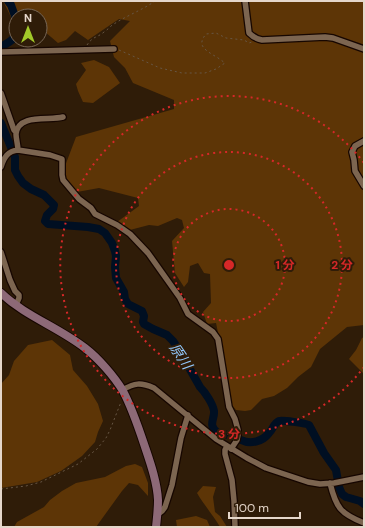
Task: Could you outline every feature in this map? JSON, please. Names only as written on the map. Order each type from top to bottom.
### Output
[{"type":"street","points":[[245,1],[248,32],[252,36],[262,40],[325,36],[364,49]]},
{"type":"street","points":[[1,52],[114,49]]},
{"type":"street","points":[[1,93],[16,132]]},
{"type":"street","points":[[14,151],[16,132],[19,126],[31,119],[55,119],[63,117]]},
{"type":"street","points":[[364,141],[354,146],[352,152],[355,171],[364,186]]},
{"type":"street","points":[[1,167],[5,157],[14,151],[50,155],[62,159],[63,180],[79,199],[91,208],[95,214],[117,225],[130,234],[148,253],[180,298],[188,314],[213,332],[218,339],[229,406],[238,430],[238,438],[225,450],[232,480],[234,527]]},
{"type":"street","points":[[1,252],[10,280],[15,291],[19,295],[16,305]]},
{"type":"street","points":[[1,293],[16,305],[85,348],[110,373],[124,394],[135,417],[149,457],[155,481],[158,499],[156,527]]},
{"type":"street","points":[[124,394],[131,386],[138,383],[154,388],[229,447],[266,468],[289,476],[320,484],[342,482],[364,477]]},
{"type":"street","points":[[158,514],[165,507],[172,485],[181,438],[188,415]]},
{"type":"street","points":[[332,483],[333,494],[344,514],[364,523]]},
{"type":"path","points":[[85,49],[91,40],[111,26],[155,1]]},
{"type":"path","points":[[114,49],[122,50],[167,70],[182,74],[205,73],[216,69],[225,63],[204,49],[202,38],[206,34],[216,33],[226,38],[244,40],[249,43],[261,42],[262,40]]},
{"type":"path","points":[[1,489],[26,486],[41,482],[78,464],[97,449],[106,438],[124,394]]},
{"type":"shaded area","points":[[3,1],[364,1],[364,325],[347,327],[320,349],[311,367],[287,388],[274,396],[262,399],[251,410],[236,410],[231,404],[227,371],[216,323],[207,324],[203,312],[211,303],[210,274],[204,273],[198,263],[190,266],[188,282],[184,287],[175,273],[172,241],[184,228],[182,220],[177,218],[158,226],[149,225],[126,231],[117,222],[139,206],[138,198],[99,188],[77,192],[66,179],[65,166],[76,137],[174,109],[174,100],[133,83],[125,68],[114,57],[110,41],[130,21],[119,19],[88,40],[75,31],[66,40],[58,43],[48,34],[48,8],[8,8],[8,11]]},
{"type":"shaded area","points":[[94,60],[109,67],[120,83],[93,103],[83,102],[76,84],[86,70],[81,63]]},
{"type":"shaded area","points":[[364,337],[364,374],[349,359]]},
{"type":"shaded area","points":[[52,340],[70,355],[73,370],[87,386],[98,404],[103,421],[95,442],[82,456],[61,471],[37,482],[1,488],[1,384],[9,375],[14,361],[28,345]]},
{"type":"shaded area","points":[[135,464],[142,467],[148,483],[148,496],[138,485],[129,483],[96,527],[14,527],[17,522],[44,507],[50,500],[62,491],[76,483],[105,477],[126,466]]},
{"type":"shaded area","points":[[203,486],[216,487],[213,497],[215,512],[220,516],[227,527],[220,527],[197,493]]},
{"type":"shaded area","points":[[196,516],[207,520],[210,527],[177,527],[176,520]]},
{"type":"waterway","name":"原川","points":[[8,1],[12,8]]},
{"type":"waterway","name":"原川","points":[[1,47],[8,43]]},
{"type":"waterway","name":"原川","points":[[1,123],[15,157],[15,170],[18,176],[23,183],[31,189],[44,195],[54,205],[45,221],[48,224],[99,229],[105,233],[112,243],[116,256],[116,278],[124,292],[125,299],[128,304],[142,311],[144,316],[144,324],[167,335],[173,341],[212,405],[214,411],[212,425],[215,430],[220,434],[232,435],[240,440],[253,442],[264,438],[279,421],[309,425],[324,453],[336,470],[339,487],[342,494],[364,504]]}]
